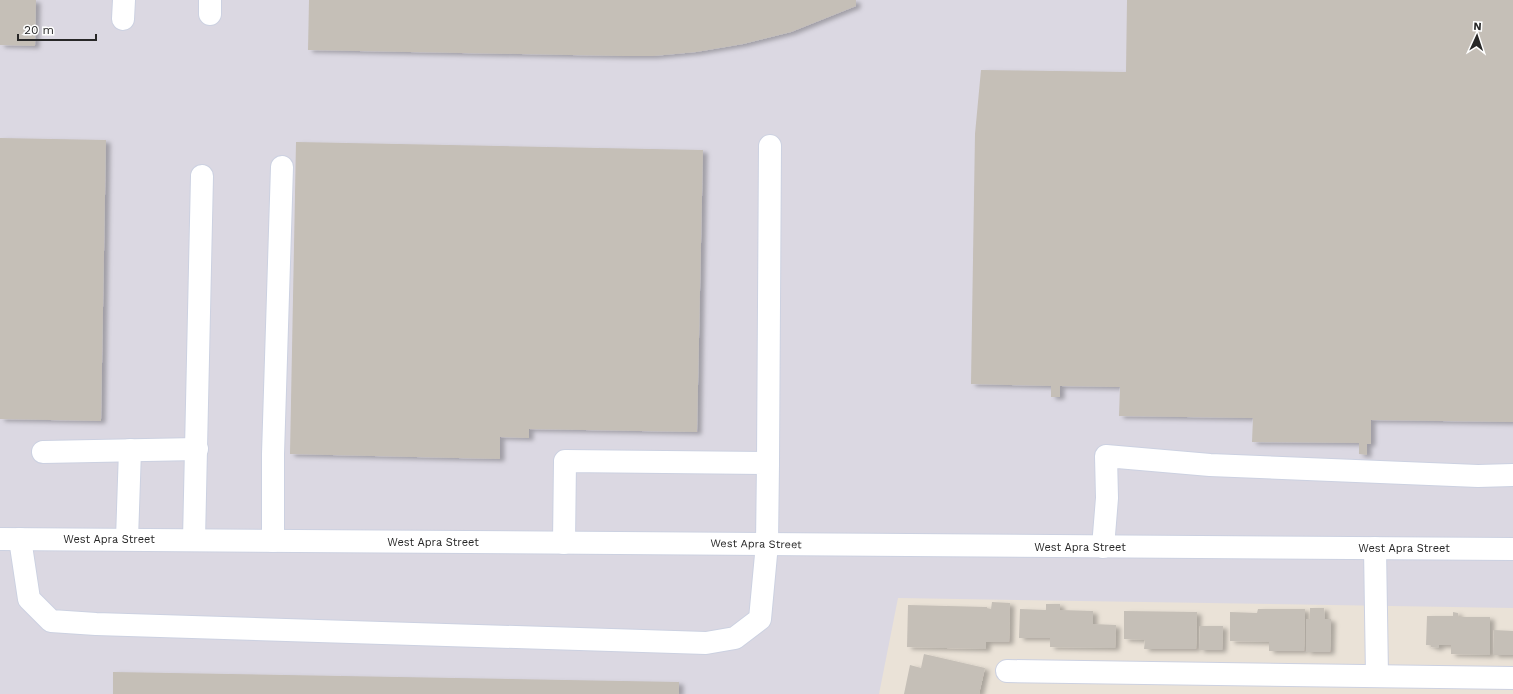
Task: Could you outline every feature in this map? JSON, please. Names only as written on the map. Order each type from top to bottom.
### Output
[{"type":"street","points":[[10,539],[29,599],[51,621],[104,624],[706,643],[734,638],[760,619],[767,544],[770,146]]},
{"type":"street","points":[[273,541],[273,454],[282,167]]},
{"type":"street","points":[[194,540],[202,176]]},
{"type":"street","points":[[43,452],[197,449]]},
{"type":"street","points":[[127,540],[130,450]]},
{"type":"street","points":[[1103,547],[1106,498],[1106,456],[1210,465],[1478,476],[1513,475]]},
{"type":"street","points":[[564,543],[565,461],[768,463]]},
{"type":"street","name":"West Apra Street","points":[[10,539],[1513,549]]},
{"type":"street","points":[[1375,548],[1377,676]]},
{"type":"street","points":[[1007,671],[1513,678]]},
{"type":"shaded area","points":[[0,0],[1513,0],[1513,608],[898,598],[879,694],[0,694]]},
{"type":"building","points":[[0,0],[36,0],[35,46],[0,45]]},
{"type":"building","points":[[309,0],[856,0],[856,6],[791,32],[743,44],[696,52],[653,56],[623,56],[308,50]]},
{"type":"building","points":[[1127,0],[1513,0],[1513,422],[1371,420],[1371,444],[1367,444],[1367,455],[1359,454],[1359,443],[1252,442],[1253,418],[1119,416],[1120,387],[1060,386],[1060,397],[1051,397],[1051,386],[971,384],[975,134],[981,70],[1126,72]]},
{"type":"building","points":[[0,138],[106,140],[101,421],[0,419]]},
{"type":"building","points":[[296,142],[703,150],[697,432],[529,429],[529,438],[500,437],[500,459],[290,454]]},
{"type":"building","points":[[992,602],[1010,603],[1009,642],[986,642],[986,649],[907,647],[908,605],[987,607],[991,609]]},
{"type":"building","points":[[1046,604],[1060,604],[1060,610],[1093,611],[1093,624],[1116,625],[1115,648],[1050,647],[1050,638],[1019,638],[1020,609],[1046,610]]},
{"type":"building","points":[[1310,608],[1324,608],[1325,619],[1331,619],[1330,652],[1306,652],[1306,619],[1310,619]]},
{"type":"building","points":[[1258,609],[1305,609],[1304,651],[1269,651],[1269,642],[1230,641],[1230,612],[1257,613]]},
{"type":"building","points":[[1124,611],[1197,612],[1196,649],[1144,649],[1145,640],[1124,639]]},
{"type":"building","points":[[1453,612],[1458,613],[1458,617],[1490,617],[1490,655],[1451,654],[1451,645],[1439,645],[1439,648],[1426,645],[1427,616],[1453,616]]},
{"type":"building","points":[[1200,626],[1223,626],[1222,650],[1199,650]]},
{"type":"building","points":[[1494,630],[1513,631],[1513,655],[1493,655]]},
{"type":"building","points":[[924,654],[985,668],[979,694],[904,694],[910,665],[921,668]]},
{"type":"building","points":[[113,672],[679,682],[679,694],[113,694]]}]
